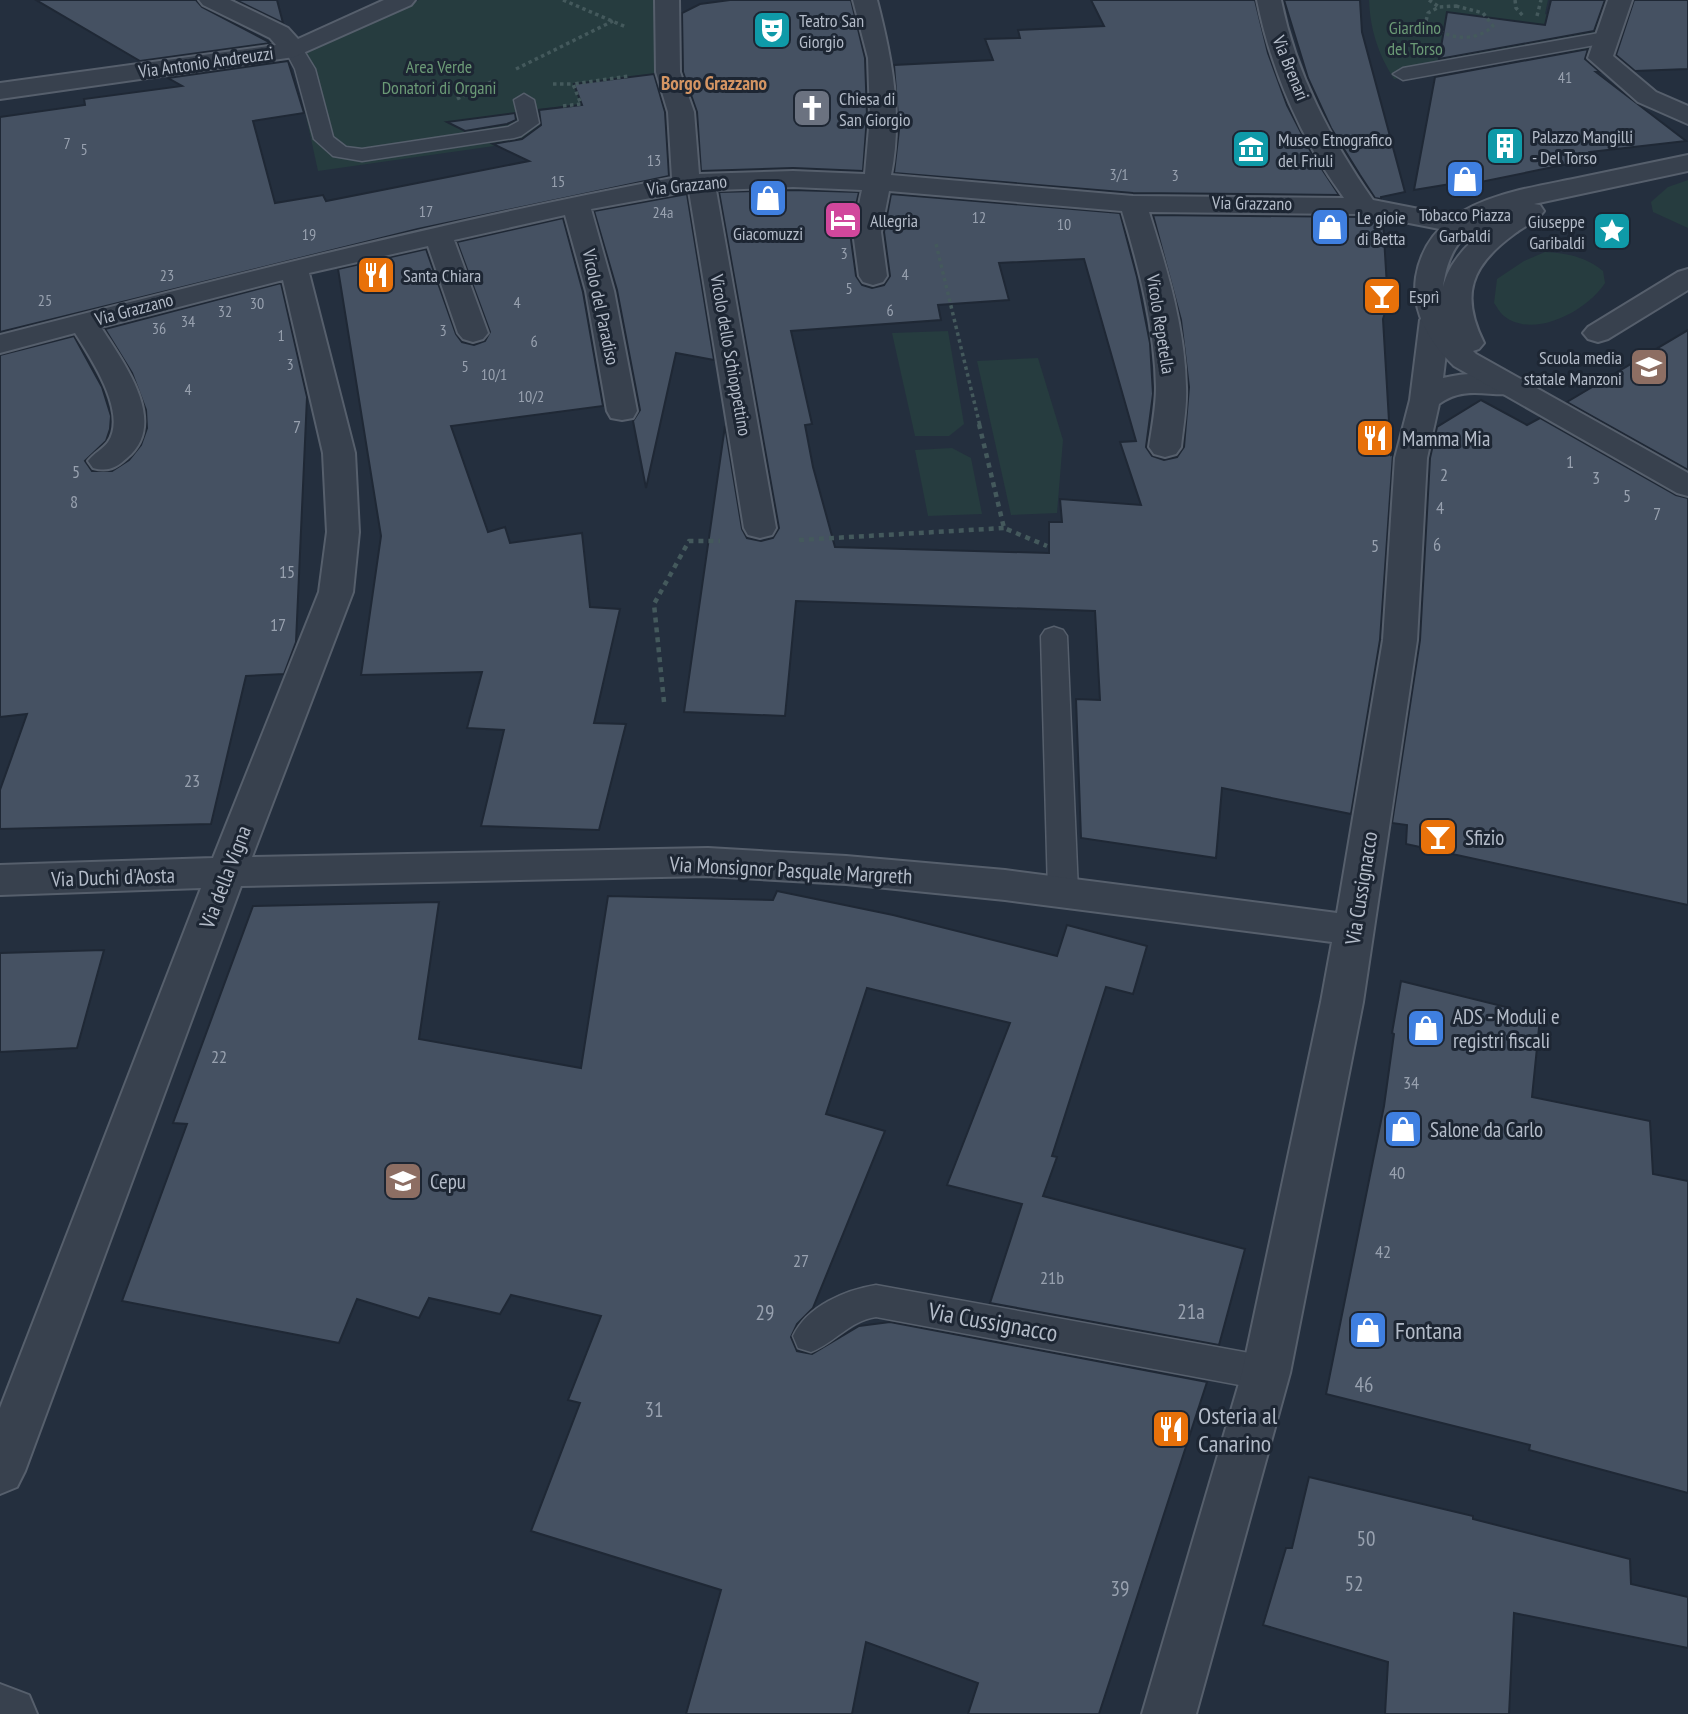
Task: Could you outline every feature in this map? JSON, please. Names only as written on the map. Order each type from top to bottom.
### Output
[{"type":"street","points":[[211,0],[279,33],[294,50]]},
{"type":"street","name":"Via Antonio Andreuzzi","points":[[0,91],[294,50],[403,0]]},
{"type":"street","name":"Vicolo dello Schioppettino","points":[[667,0],[668,72],[681,112],[694,182],[773,535]]},
{"type":"street","points":[[865,0],[880,69],[882,150],[867,232],[873,276]]},
{"type":"street","name":"Via Brenari","points":[[1269,0],[1272,19],[1287,64],[1309,114],[1336,167],[1363,206]]},
{"type":"street","points":[[1620,0],[1600,58],[1647,97],[1688,116]]},
{"type":"street","points":[[1688,163],[1509,202],[1450,233],[1436,252],[1428,276],[1435,320],[1453,349],[1475,366],[1688,486]]},
{"type":"street","name":"Via Grazzano","points":[[0,344],[294,268],[576,204],[694,182],[793,178],[875,181],[1133,204],[1363,206],[1461,225],[1507,226]]},
{"type":"street","points":[[1514,386],[1489,366],[1469,344],[1460,321],[1455,295],[1466,264],[1486,241],[1571,187]]},
{"type":"street","name":"Vicolo del Paradiso","points":[[576,204],[600,291],[622,411]]},
{"type":"street","name":"Vicolo Repetella","points":[[1133,204],[1148,249],[1166,340],[1171,388],[1165,447]]},
{"type":"street","name":"Via Grazzano","points":[[1391,210],[1420,228],[1436,252]]},
{"type":"street","points":[[439,236],[472,333]]},
{"type":"street","name":"Via della Vigna","points":[[0,1471],[336,592],[343,532],[338,453],[294,268]]},
{"type":"street","points":[[1598,333],[1688,278]]},
{"type":"street","name":"Via Cussignacco","points":[[1169,1714],[1266,1373],[1340,1015],[1400,640],[1411,458],[1425,400],[1435,320]]},
{"type":"street","points":[[83,322],[123,392],[130,423],[123,445],[104,461]]},
{"type":"street","points":[[1425,400],[1442,388],[1462,383],[1514,386]]},
{"type":"street","name":"Via Monsignor Pasquale Margreth","points":[[226,874],[708,862],[846,870],[1063,891],[1354,930]]},
{"type":"street","name":"Via Duchi d'Aosta","points":[[0,880],[226,874]]},
{"type":"street","points":[[0,1711],[10,1714]]},
{"type":"lane","points":[[1403,74],[1599,39]]},
{"type":"lane","points":[[294,50],[305,69],[324,139],[340,152],[362,155],[514,132],[528,123],[526,106]]},
{"type":"lane","points":[[1054,636],[1063,891]]},
{"type":"lane","name":"Via Cussignacco","points":[[811,1336],[837,1314],[856,1303],[876,1301],[1266,1373]]},
{"type":"path","points":[[563,0],[627,28]]},
{"type":"path","points":[[1429,0],[1439,8]]},
{"type":"path","points":[[1465,7],[1466,0]]},
{"type":"path","points":[[1514,0],[1519,11]]},
{"type":"path","points":[[1465,7],[1488,17],[1493,26],[1490,30],[1470,37],[1435,30],[1426,21],[1426,17],[1439,8],[1465,7]]},
{"type":"path","points":[[514,71],[613,21]]},
{"type":"path","points":[[526,106],[581,104],[573,83],[668,72]]},
{"type":"path","points":[[457,99],[502,77]]},
{"type":"path","points":[[936,244],[1004,528]]},
{"type":"path","points":[[773,535],[1004,528],[1047,547]]},
{"type":"path","points":[[664,702],[654,604],[689,541],[731,541]]},
{"type":"green space","name":"Area Verde Donatori di Organi","points":[[419,0],[654,0],[658,2],[658,73],[574,84],[581,104],[539,109],[546,135],[536,140],[318,171],[294,61],[311,49]]},
{"type":"green space","name":"Giardino del Torso","points":[[1369,0],[1548,0],[1545,14],[1605,23],[1593,53],[1575,56],[1569,50],[1394,79],[1376,41]]},
{"type":"green space","points":[[1688,180],[1688,228],[1653,212],[1651,202],[1668,187]]},
{"type":"green space","points":[[1545,252],[1569,255],[1590,262],[1603,271],[1605,283],[1586,303],[1559,319],[1530,325],[1516,323],[1503,315],[1494,303],[1497,279],[1524,261]]},
{"type":"green space","points":[[948,331],[964,424],[949,436],[915,436],[892,333]]},
{"type":"green space","points":[[1038,358],[1063,440],[1057,513],[1011,515],[977,361]]},
{"type":"green space","points":[[952,448],[971,458],[982,514],[928,516],[915,450]]},
{"type":"building","points":[[36,0],[196,0],[202,7],[271,43],[140,61]]},
{"type":"building","points":[[236,0],[277,0],[283,23]]},
{"type":"building","points":[[730,0],[851,0],[865,58],[867,116],[863,171],[793,168],[701,171],[697,112],[683,72],[682,13],[700,4]]},
{"type":"building","points":[[1091,0],[1255,0],[1268,53],[1287,105],[1312,154],[1339,195],[1133,193],[894,173],[899,130],[894,65],[993,60],[985,39],[1020,38],[1018,30],[1104,26]]},
{"type":"building","points":[[1284,0],[1360,0],[1362,32],[1405,192],[1381,199],[1375,198],[1360,175],[1331,128],[1308,78]]},
{"type":"building","points":[[1551,0],[1605,0],[1594,31],[1439,59],[1447,12],[1545,25]]},
{"type":"building","points":[[1634,0],[1688,0],[1688,69],[1635,71],[1616,55]]},
{"type":"building","points":[[1588,49],[1585,59],[1600,72],[1596,72],[1686,141],[1590,152],[1597,158],[1471,184],[1468,181],[1414,190],[1435,77]]},
{"type":"building","points":[[288,61],[304,113],[253,121],[275,203],[323,195],[326,201],[529,161],[493,144],[522,139],[541,125],[539,110],[582,105],[574,84],[654,74],[665,112],[669,176],[418,229],[0,332],[0,117],[85,105],[84,99],[182,86],[168,78]]},
{"type":"building","points":[[515,113],[516,120],[507,124],[465,131],[447,122]]},
{"type":"building","points":[[719,192],[859,192],[850,232],[856,276],[862,285],[872,288],[884,285],[890,276],[884,232],[891,194],[1120,213],[1137,277],[1150,343],[1153,394],[1146,447],[1152,456],[1164,460],[1177,457],[1184,447],[1189,387],[1181,320],[1153,215],[1363,217],[1383,221],[1388,303],[1383,319],[1391,455],[1393,454],[1380,640],[1351,814],[1222,788],[1216,858],[1081,838],[1076,699],[1100,700],[1095,611],[796,601],[785,716],[684,712],[725,426],[742,529],[747,538],[761,541],[773,538],[779,528]],"holes":[[[1084,259],[1136,441],[1120,442],[1141,505],[1060,499],[1062,522],[1049,522],[1049,553],[835,547],[813,467],[805,425],[812,424],[791,331],[941,320],[938,305],[1009,300],[999,263]]]},
{"type":"building","points":[[687,194],[714,360],[676,353],[646,488],[633,421],[640,410],[617,290],[594,211]]},
{"type":"building","points":[[563,218],[583,292],[603,406],[451,426],[488,532],[505,527],[510,543],[582,533],[590,607],[620,609],[594,723],[626,724],[599,830],[481,826],[504,730],[467,728],[482,672],[361,675],[381,536],[338,269],[426,249],[456,334],[462,342],[474,345],[485,341],[490,332],[457,242]]},
{"type":"building","points":[[281,283],[307,397],[296,642],[284,674],[246,676],[211,824],[0,829],[0,790],[27,714],[0,717],[0,355],[74,336],[102,387],[111,416],[106,441],[85,461],[92,471],[112,471],[129,460],[141,445],[147,428],[146,410],[132,373],[105,329]]},
{"type":"building","points":[[1688,330],[1688,470],[1567,402]]},
{"type":"building","points":[[1481,400],[1527,425],[1540,418],[1676,495],[1688,498],[1688,905],[1406,844],[1407,825],[1392,823],[1420,640],[1430,458],[1437,427]]},
{"type":"building","points":[[777,891],[893,915],[1057,956],[1067,925],[1147,946],[1133,994],[1106,987],[1052,1156],[1057,1157],[1043,1196],[1245,1249],[1219,1345],[990,1303],[1022,1204],[947,1185],[1010,1023],[867,988],[826,1114],[885,1131],[813,1308],[797,1324],[791,1337],[797,1351],[812,1354],[859,1326],[890,1322],[1207,1382],[1099,1714],[968,1714],[978,1683],[866,1642],[852,1714],[686,1714],[721,1590],[531,1531],[580,1403],[568,1400],[601,1316],[511,1295],[500,1314],[429,1298],[419,1318],[357,1299],[339,1343],[122,1301],[187,1124],[173,1123],[253,906],[439,902],[419,1039],[581,1068],[608,896],[773,900]]},
{"type":"building","points":[[104,950],[77,1048],[0,1052],[0,953]]},
{"type":"building","points":[[1401,981],[1540,1018],[1532,1097],[1650,1121],[1653,1174],[1688,1181],[1688,1493],[1529,1450],[1530,1445],[1326,1394],[1384,1106]]},
{"type":"building","points":[[1309,1477],[1473,1516],[1473,1519],[1630,1559],[1631,1584],[1688,1597],[1688,1648],[1514,1613],[1509,1714],[1385,1714],[1388,1662],[1263,1625],[1286,1548],[1292,1548]]},
{"type":"place","name":"Teatro San Giorgio","points":[[772,30]]},
{"type":"place","name":"Chiesa di San Giorgio","points":[[812,108]]},
{"type":"place","name":"Palazzo Mangilli - Del Torso","points":[[1505,146]]},
{"type":"place","name":"Museo Etnografico del Friuli","points":[[1251,149]]},
{"type":"place","name":"Tobacco Piazza Garbaldi","points":[[1465,179]]},
{"type":"place","name":"Giacomuzzi","points":[[768,198]]},
{"type":"place","name":"Allegria","points":[[843,220]]},
{"type":"place","name":"Le gioie di Betta","points":[[1330,227]]},
{"type":"place","name":"Giuseppe Garibaldi","points":[[1612,231]]},
{"type":"place","name":"Santa Chiara","points":[[376,275]]},
{"type":"place","name":"Esprì","points":[[1382,296]]},
{"type":"place","name":"Scuola media statale Manzoni","points":[[1649,367]]},
{"type":"place","name":"Mamma Mia","points":[[1375,438]]},
{"type":"place","name":"Sfizio","points":[[1438,837]]},
{"type":"place","name":"ADS - Moduli e registri fiscali","points":[[1426,1028]]},
{"type":"place","name":"Salone da Carlo","points":[[1403,1129]]},
{"type":"place","name":"Cepu","points":[[403,1181]]},
{"type":"place","name":"Fontana","points":[[1368,1330]]},
{"type":"place","name":"Osteria al Canarino","points":[[1171,1429]]},
{"type":"district","name":"Borgo Grazzano","points":[[714,83]]}]
